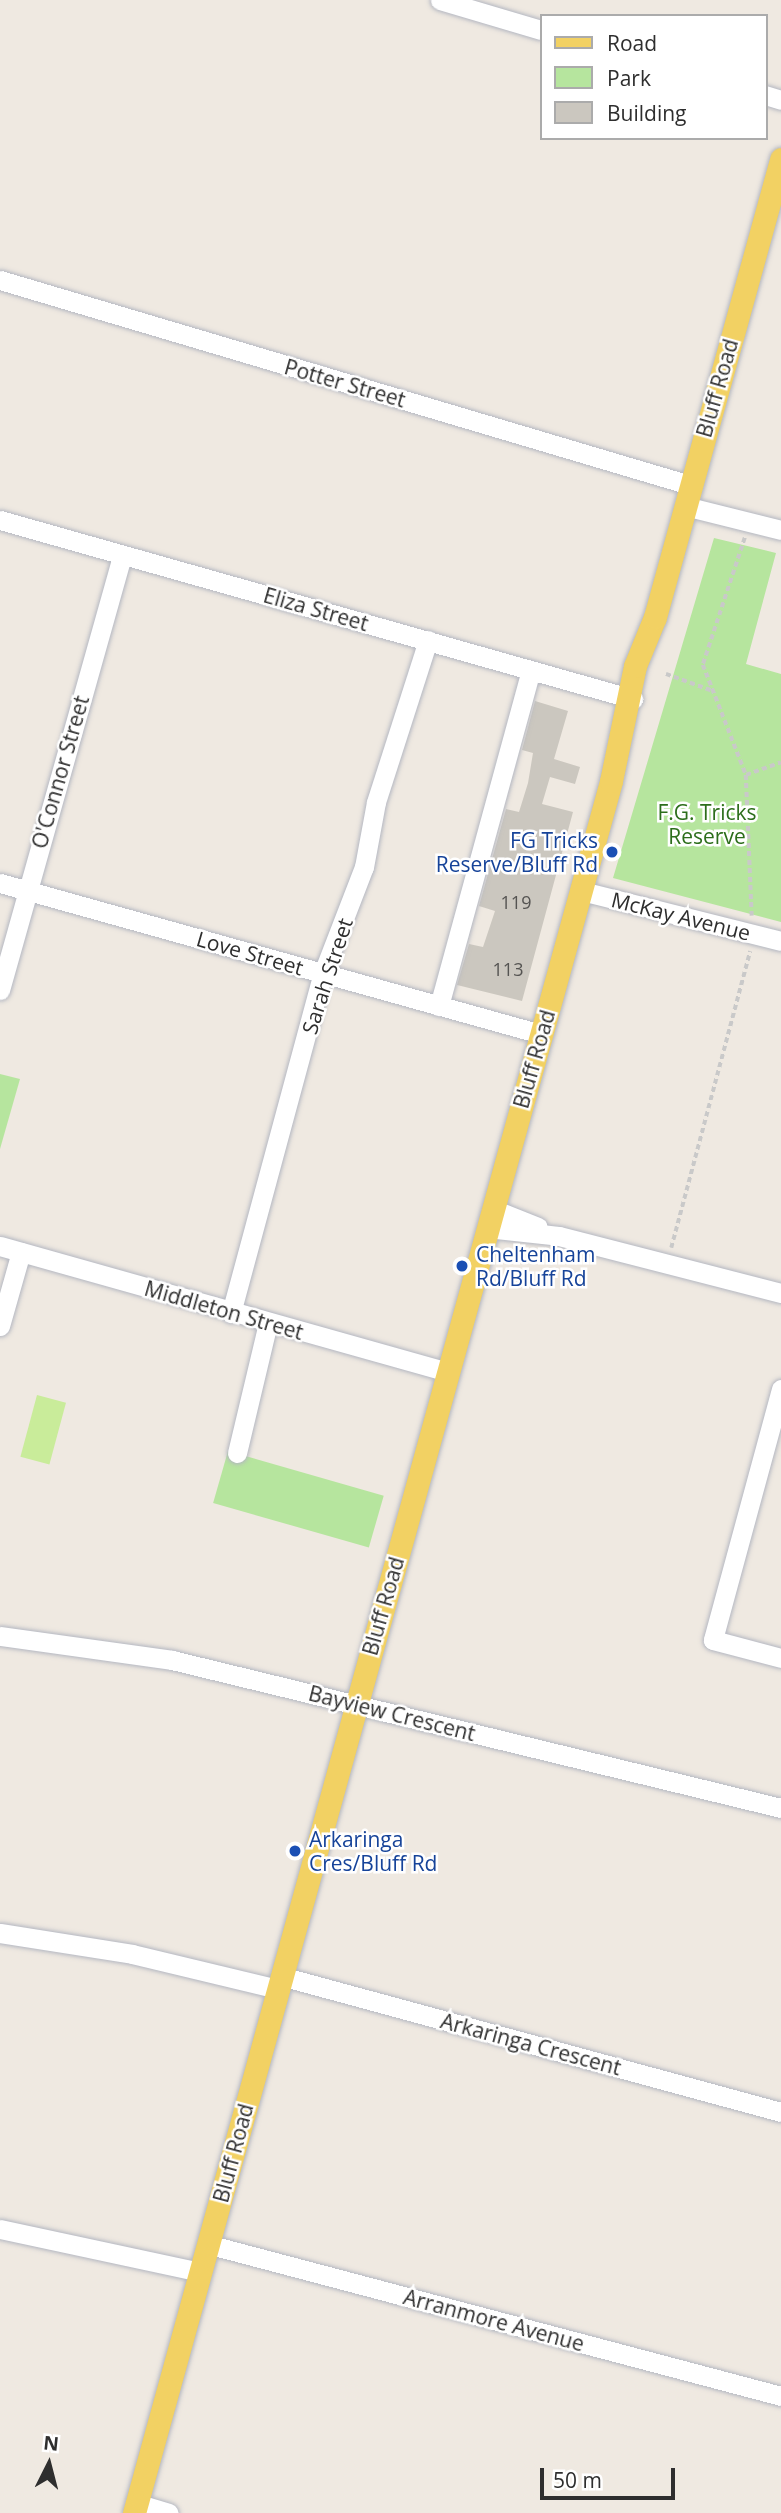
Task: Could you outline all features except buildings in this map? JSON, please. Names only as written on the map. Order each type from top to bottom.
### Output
[{"type":"main road","name":"Bluff Road","points":[[135,2508],[633,699],[657,643],[655,617],[781,159]]},
{"type":"street","points":[[440,0],[540,30]]},
{"type":"street","name":"Potter Street","points":[[0,281],[688,495],[749,522],[781,530]]},
{"type":"street","name":"Eliza Street","points":[[0,520],[633,699]]},
{"type":"street","name":"O'Connor Street","points":[[0,990],[122,555]]},
{"type":"street","name":"Sarah Street","points":[[231,1313],[323,973],[361,876],[376,802],[428,640]]},
{"type":"street","points":[[439,1006],[531,670]]},
{"type":"street","name":"Love Street","points":[[0,883],[541,1034]]},
{"type":"street","name":"McKay Avenue","points":[[582,891],[781,941]]},
{"type":"street","points":[[490,1218],[781,1293]]},
{"type":"street","name":"Middleton Street","points":[[0,1246],[448,1372]]},
{"type":"street","points":[[0,1326],[21,1252]]},
{"type":"street","points":[[237,1453],[268,1323]]},
{"type":"street","points":[[781,1389],[713,1640],[781,1658]]},
{"type":"street","name":"Bayview Crescent","points":[[0,1636],[172,1660],[356,1702],[781,1808]]},
{"type":"street","name":"Arkaringa Crescent","points":[[0,1933],[119,1952],[280,1983],[781,2112]]},
{"type":"street","points":[[0,2230],[200,2272]]},
{"type":"street","name":"Arranmore Avenue","points":[[208,2244],[781,2396]]},
{"type":"street","points":[[135,2508],[169,2513]]},
{"type":"path","points":[[667,1263],[754,934],[746,775],[703,664],[707,636],[732,585],[749,522]]},
{"type":"path","points":[[666,674],[715,692]]},
{"type":"path","points":[[746,775],[781,762]]},
{"type":"green space","name":"F.G. Tricks Reserve","points":[[714,538],[776,553],[746,664],[781,674],[781,922],[613,878]]},
{"type":"green space","points":[[0,1074],[20,1079],[0,1149]]},
{"type":"green space","points":[[37,1395],[66,1403],[49,1465],[20,1457]]},
{"type":"green space","points":[[228,1451],[384,1496],[369,1548],[213,1503]]},
{"type":"place","name":"FG Tricks Reserve/Bluff Rd","points":[[612,852]]},
{"type":"place","name":"Cheltenham Rd/Bluff Rd","points":[[462,1266]]},
{"type":"place","name":"Arkaringa Cres/Bluff Rd","points":[[295,1851]]}]
